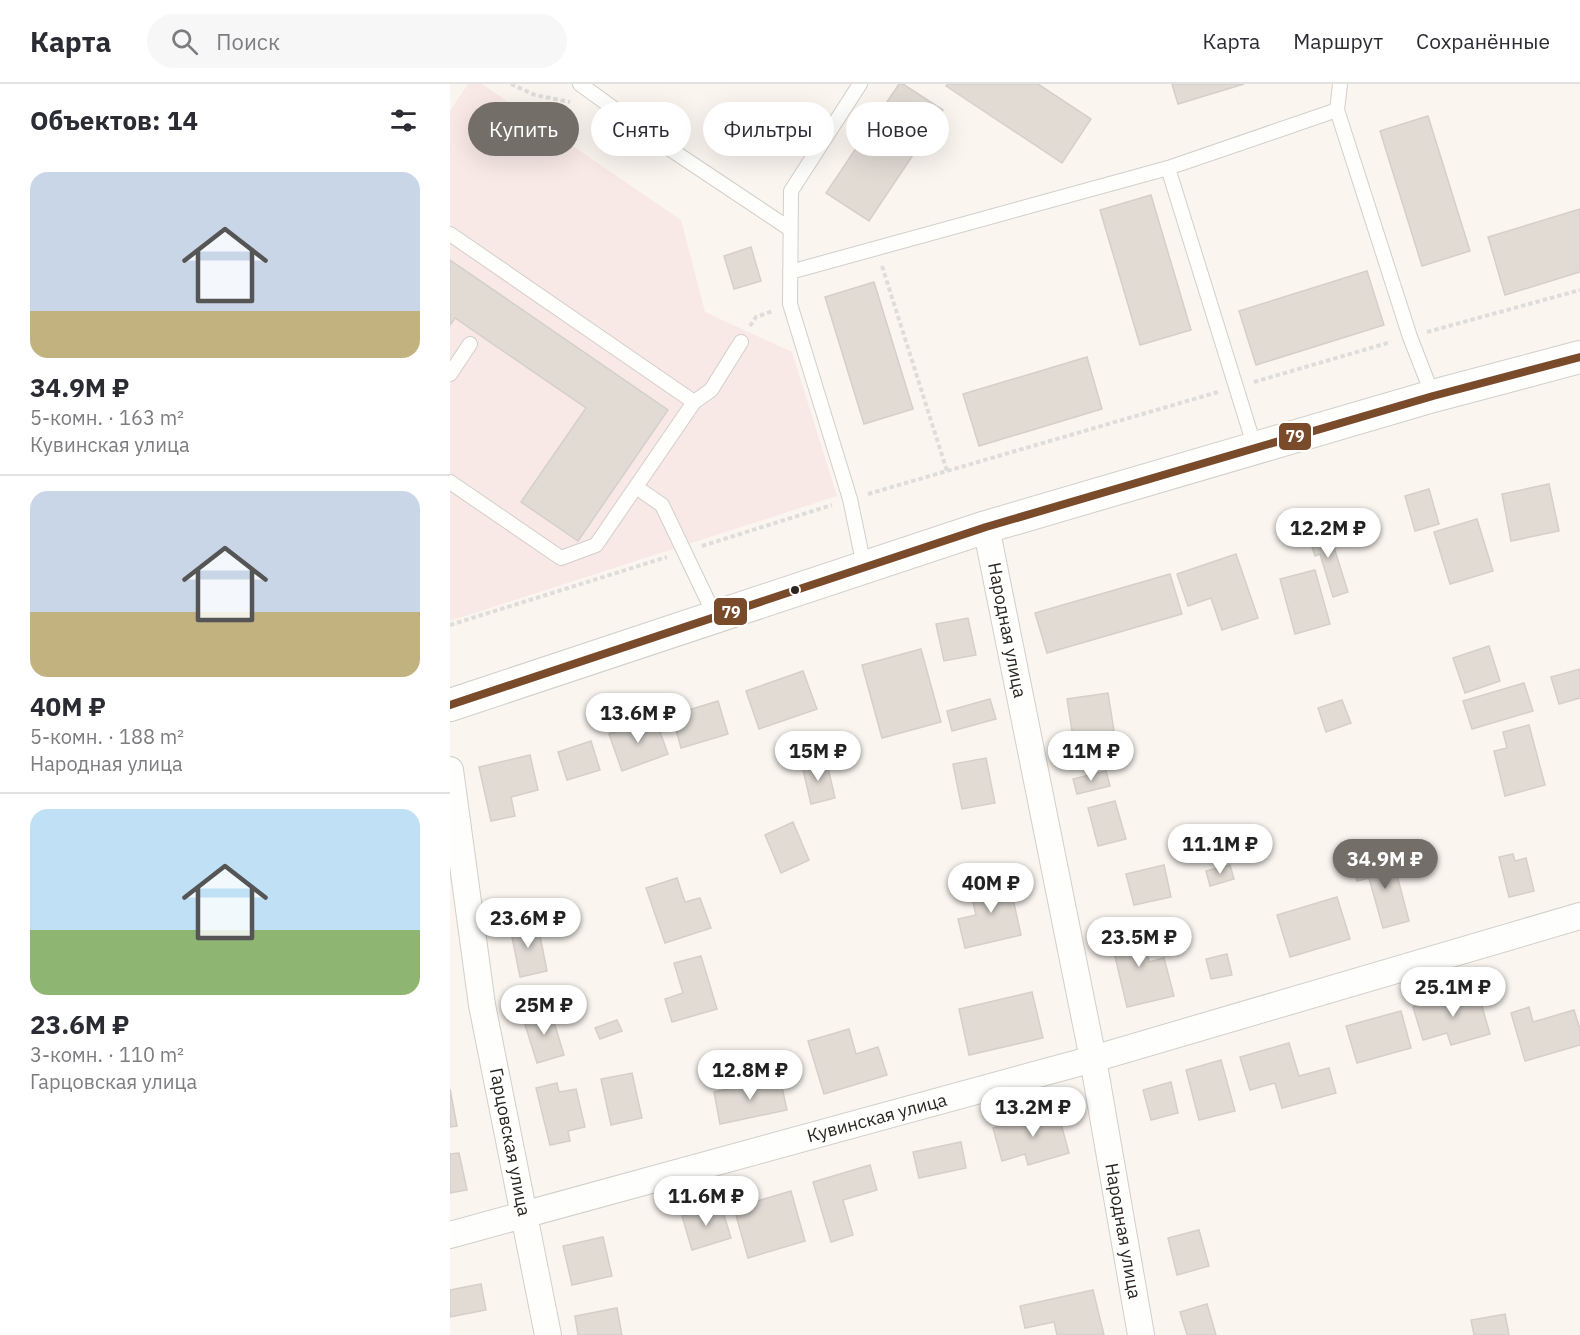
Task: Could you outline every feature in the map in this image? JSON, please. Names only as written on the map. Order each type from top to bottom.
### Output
[{"type":"street","points":[[450,705],[986,527],[1433,396],[1580,357]]},
{"type":"street","name":"Народная улица","points":[[986,527],[1093,1059],[1141,1335]]},
{"type":"street","name":"Гарцовская улица","points":[[450,770],[482,1005],[549,1335]]},
{"type":"street","name":"Кувинская улица","points":[[450,1235],[1093,1059],[1580,916]]},
{"type":"lane","points":[[580,84],[667,147],[790,229]]},
{"type":"lane","points":[[860,84],[791,191],[790,304],[850,499],[864,566]]},
{"type":"lane","points":[[1340,84],[1337,110],[1410,337],[1433,396]]},
{"type":"lane","points":[[790,272],[1168,168],[1337,110]]},
{"type":"lane","points":[[1168,168],[1256,448]]},
{"type":"lane","points":[[450,234],[694,402]]},
{"type":"lane","points":[[450,483],[561,558],[596,545],[694,402],[711,390],[744,337]]},
{"type":"lane","points":[[450,374],[470,344]]},
{"type":"lane","points":[[636,487],[662,505],[715,616]]},
{"type":"path","points":[[511,84],[535,95],[568,102]]},
{"type":"path","points":[[876,248],[947,471]]},
{"type":"path","points":[[450,625],[850,499],[1580,290]]},
{"type":"path","points":[[744,337],[756,317],[790,304]]},
{"type":"shaded area","points":[[468,84],[482,84],[508,102],[468,102],[468,156],[579,156],[579,150],[681,220],[705,312],[792,352],[837,496],[450,621],[450,111]]},
{"type":"building","points":[[899,84],[903,84],[931,102],[887,102]]},
{"type":"building","points":[[948,84],[1038,84],[1091,119],[1062,163],[946,86]]},
{"type":"building","points":[[1172,84],[1244,84],[1178,104]]},
{"type":"building","points":[[1428,116],[1470,251],[1422,266],[1380,131]]},
{"type":"building","points":[[851,156],[912,156],[869,221],[826,193]]},
{"type":"building","points":[[1151,195],[1191,330],[1140,345],[1100,210]]},
{"type":"building","points":[[1580,209],[1580,272],[1505,295],[1488,237]]},
{"type":"building","points":[[751,247],[761,281],[734,289],[724,256]]},
{"type":"building","points":[[450,260],[668,410],[578,541],[521,502],[586,408],[455,318],[450,325]]},
{"type":"building","points":[[1367,271],[1384,325],[1256,365],[1239,311]]},
{"type":"building","points":[[874,282],[913,409],[864,424],[825,297]]},
{"type":"building","points":[[1087,357],[1102,409],[979,446],[963,394]]},
{"type":"building","points":[[1549,484],[1559,531],[1511,541],[1502,494]]},
{"type":"building","points":[[1429,489],[1439,524],[1415,531],[1405,496]]},
{"type":"building","points":[[1477,519],[1493,571],[1450,584],[1434,532]]},
{"type":"building","points":[[1327,525],[1348,592],[1333,597],[1320,554],[1315,556],[1307,531]]},
{"type":"building","points":[[1236,554],[1258,618],[1222,630],[1211,598],[1188,606],[1177,574]]},
{"type":"building","points":[[1315,570],[1330,624],[1295,634],[1280,579]]},
{"type":"building","points":[[1170,574],[1182,614],[1047,653],[1035,613]]},
{"type":"building","points":[[968,618],[976,655],[944,661],[936,624]]},
{"type":"building","points":[[1489,646],[1500,681],[1465,693],[1453,658]]},
{"type":"building","points":[[921,649],[941,722],[882,738],[862,665]]},
{"type":"building","points":[[1580,669],[1580,698],[1559,704],[1551,677]]},
{"type":"building","points":[[803,671],[817,709],[759,729],[746,691]]},
{"type":"building","points":[[1524,683],[1533,711],[1472,729],[1463,701]]},
{"type":"building","points":[[1108,693],[1114,731],[1073,737],[1067,699]]},
{"type":"building","points":[[990,699],[996,719],[952,731],[947,711]]},
{"type":"building","points":[[1342,700],[1351,723],[1326,732],[1318,708]]},
{"type":"building","points":[[718,701],[728,734],[681,748],[672,715]]},
{"type":"building","points":[[655,718],[668,754],[622,771],[609,734]]},
{"type":"building","points":[[1529,725],[1545,785],[1505,796],[1494,751],[1507,748],[1503,732]]},
{"type":"building","points":[[591,741],[600,770],[567,780],[558,752]]},
{"type":"building","points":[[530,755],[538,790],[511,797],[515,816],[491,821],[479,767]]},
{"type":"building","points":[[986,758],[995,803],[962,809],[953,764]]},
{"type":"building","points":[[826,759],[835,798],[811,804],[802,765]]},
{"type":"building","points":[[1106,771],[1110,786],[1077,794],[1073,779]]},
{"type":"building","points":[[1115,801],[1126,839],[1098,846],[1088,808]]},
{"type":"building","points":[[793,822],[809,860],[781,873],[765,835]]},
{"type":"building","points":[[1513,854],[1515,861],[1526,858],[1534,891],[1509,897],[1499,857]]},
{"type":"building","points":[[1392,856],[1409,921],[1383,928],[1369,878],[1357,881],[1353,867]]},
{"type":"building","points":[[1164,865],[1171,897],[1134,905],[1126,874]]},
{"type":"building","points":[[1230,865],[1234,879],[1210,886],[1206,871]]},
{"type":"building","points":[[1008,876],[1021,935],[965,948],[958,919],[976,915],[969,885]]},
{"type":"building","points":[[677,878],[685,902],[700,898],[711,928],[665,943],[646,888]]},
{"type":"building","points":[[1337,897],[1350,939],[1290,957],[1277,915]]},
{"type":"building","points":[[537,921],[547,971],[520,977],[510,927]]},
{"type":"building","points":[[1140,924],[1149,962],[1164,958],[1174,996],[1127,1007],[1109,931]]},
{"type":"building","points":[[1227,954],[1232,975],[1211,979],[1206,959]]},
{"type":"building","points":[[701,956],[717,1009],[672,1022],[665,999],[683,993],[674,963]]},
{"type":"building","points":[[1477,989],[1490,1034],[1451,1045],[1447,1033],[1423,1040],[1413,1007]]},
{"type":"building","points":[[1032,992],[1043,1038],[969,1055],[959,1009]]},
{"type":"building","points":[[1529,1007],[1533,1022],[1574,1010],[1580,1029],[1580,1045],[1525,1061],[1511,1013]]},
{"type":"building","points":[[550,1009],[564,1055],[537,1063],[523,1018]]},
{"type":"building","points":[[1401,1011],[1411,1048],[1357,1063],[1346,1026]]},
{"type":"building","points":[[617,1020],[622,1031],[600,1039],[595,1028]]},
{"type":"building","points":[[849,1029],[856,1054],[878,1047],[887,1075],[824,1094],[808,1041]]},
{"type":"building","points":[[1289,1043],[1299,1076],[1329,1068],[1336,1093],[1282,1108],[1275,1083],[1250,1090],[1240,1057]]},
{"type":"building","points":[[1221,1060],[1235,1111],[1199,1120],[1186,1070]]},
{"type":"building","points":[[632,1073],[642,1118],[611,1125],[601,1079]]},
{"type":"building","points":[[780,1078],[787,1110],[720,1124],[714,1092]]},
{"type":"building","points":[[1171,1082],[1178,1113],[1151,1120],[1143,1090]]},
{"type":"building","points":[[557,1083],[559,1092],[576,1089],[585,1127],[568,1131],[570,1141],[550,1145],[536,1088]]},
{"type":"building","points":[[450,1089],[457,1126],[450,1127]]},
{"type":"building","points":[[1057,1109],[1069,1153],[1028,1165],[1025,1154],[1002,1161],[993,1128]]},
{"type":"building","points":[[961,1142],[966,1168],[919,1178],[913,1152]]},
{"type":"building","points":[[459,1153],[467,1190],[450,1193],[450,1154]]},
{"type":"building","points":[[870,1165],[877,1190],[843,1200],[853,1235],[831,1242],[813,1182]]},
{"type":"building","points":[[791,1191],[805,1241],[748,1258],[734,1208]]},
{"type":"building","points":[[721,1205],[731,1238],[692,1250],[682,1216]]},
{"type":"building","points":[[1199,1230],[1209,1266],[1177,1275],[1168,1238]]},
{"type":"building","points":[[603,1237],[612,1276],[572,1285],[563,1246]]},
{"type":"building","points":[[481,1284],[486,1310],[450,1317],[450,1290]]},
{"type":"building","points":[[1093,1290],[1104,1335],[1057,1335],[1054,1322],[1025,1328],[1020,1306]]},
{"type":"building","points":[[1207,1304],[1216,1335],[1187,1335],[1180,1312]]},
{"type":"building","points":[[617,1308],[622,1335],[578,1335],[575,1316]]},
{"type":"building","points":[[1505,1314],[1509,1335],[1474,1335],[1471,1320]]},
{"type":"transit line","name":"79","points":[[450,705],[986,527],[1433,396],[1580,357]]}]
